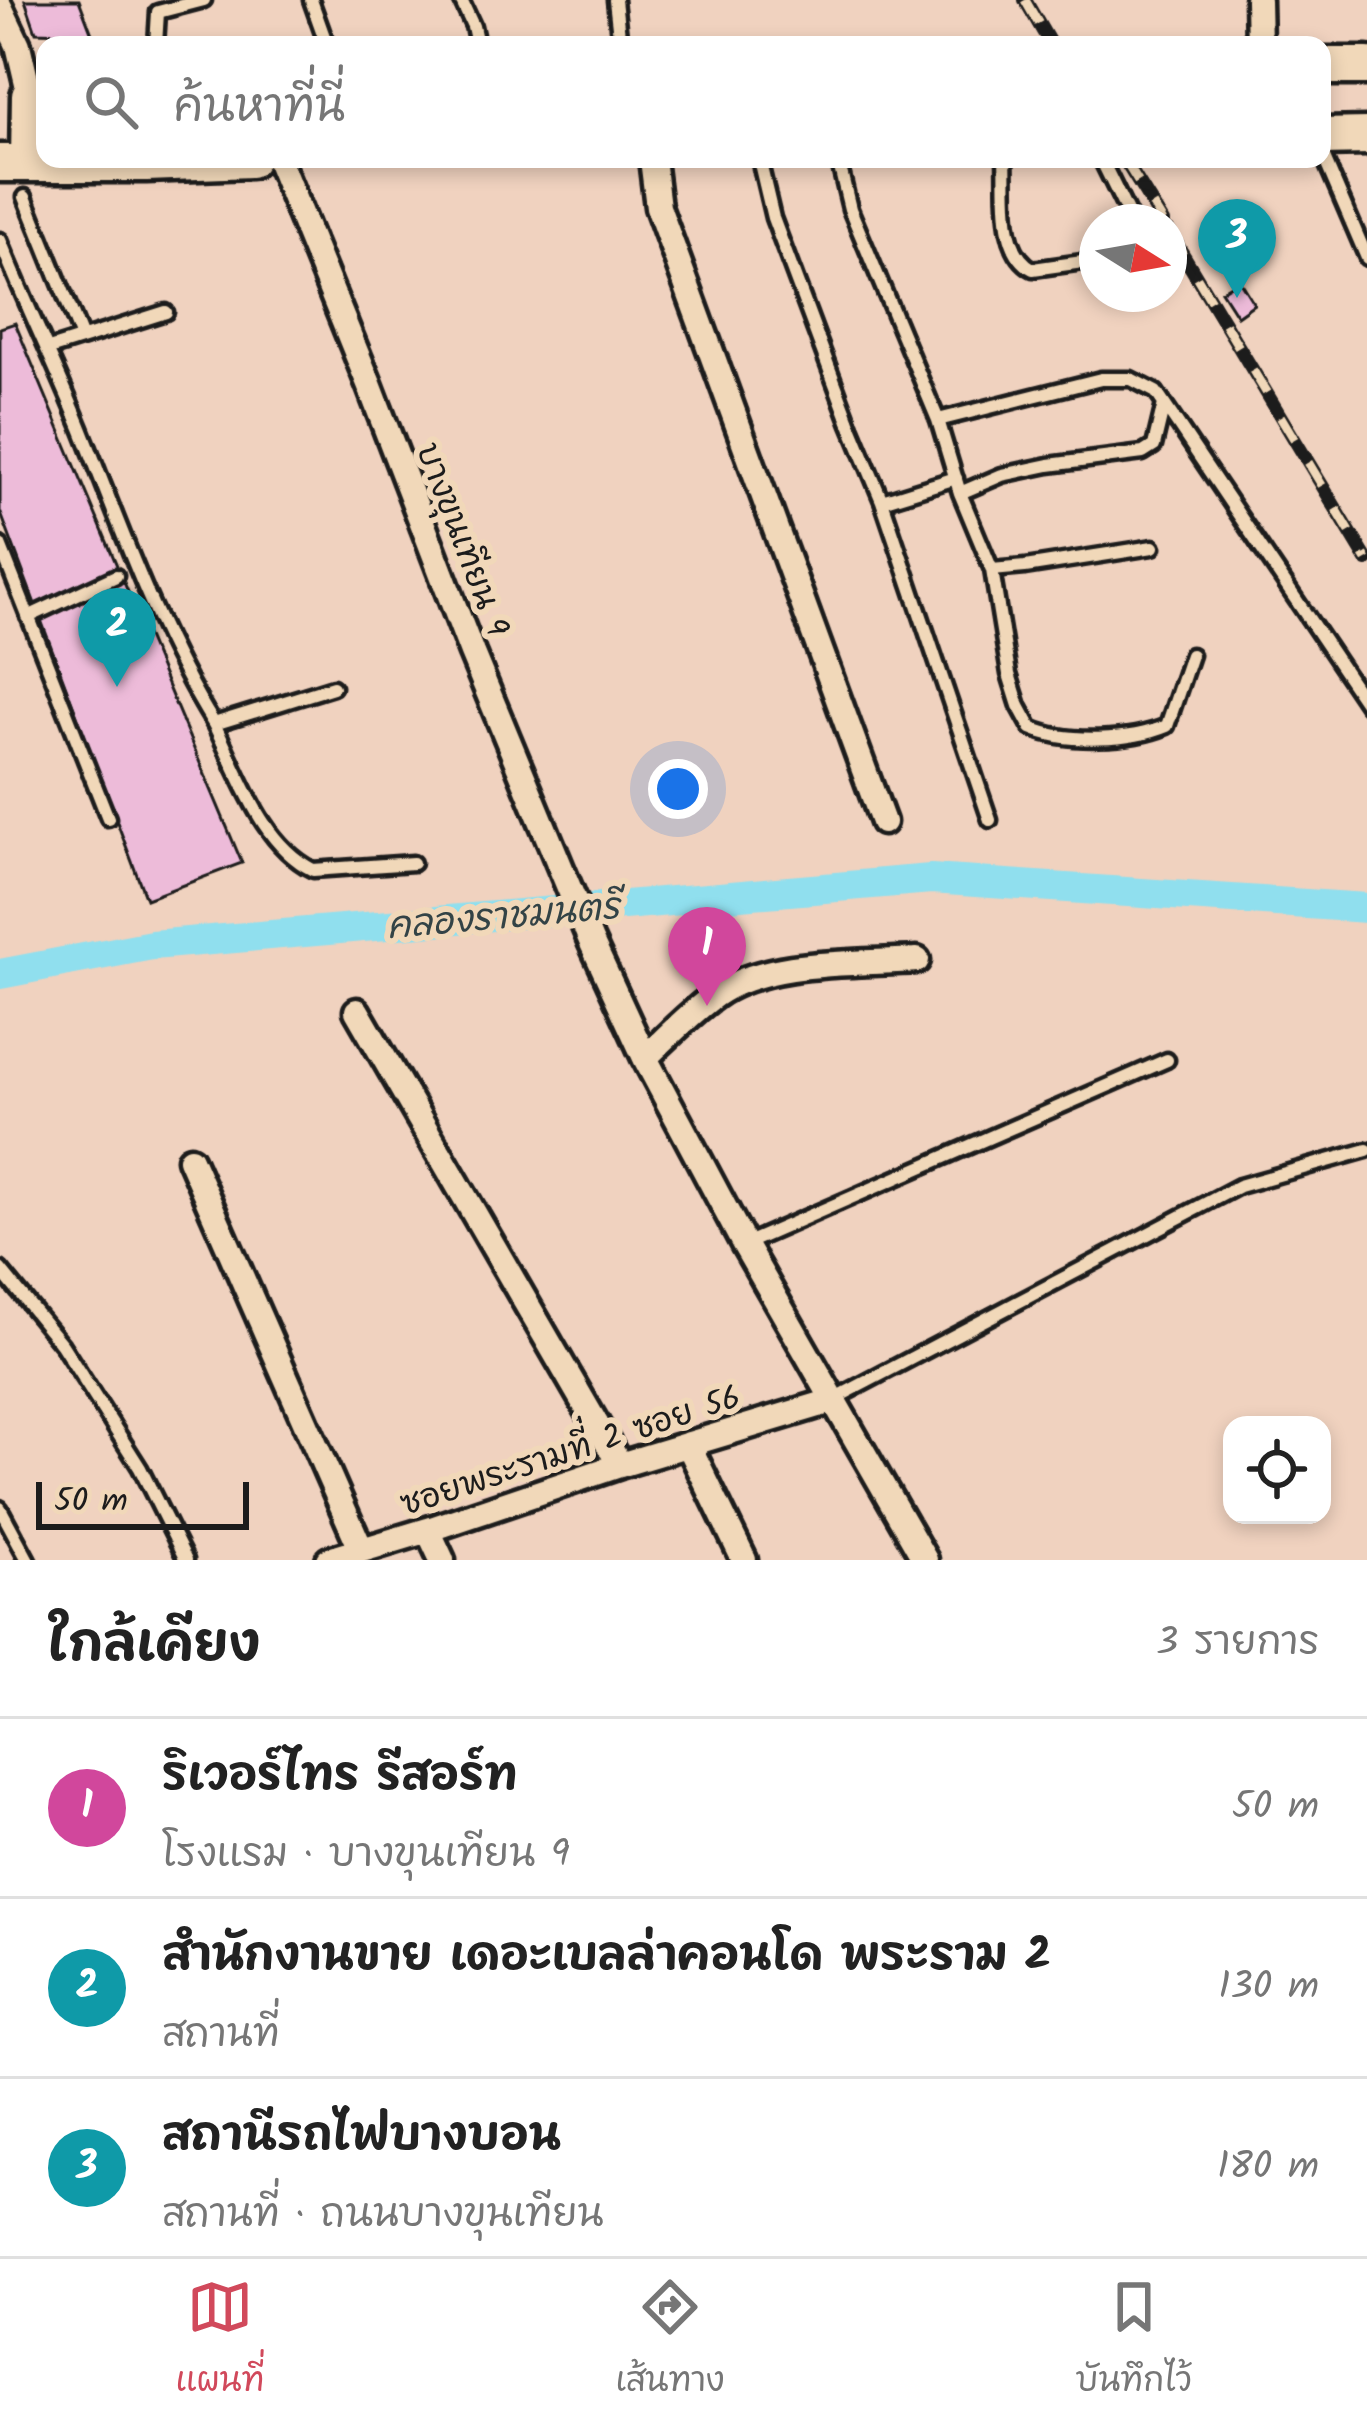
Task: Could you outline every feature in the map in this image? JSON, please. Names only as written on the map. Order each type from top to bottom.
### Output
[{"type":"main road","points":[[1331,66],[1367,66]]},
{"type":"main road","points":[[25,95],[18,174],[95,168]]},
{"type":"main road","points":[[1331,136],[1367,136]]},
{"type":"street","points":[[1258,0],[1259,36]]},
{"type":"street","points":[[0,7],[19,45],[25,95]]},
{"type":"street","name":"บางขุนเทียน 9","points":[[282,168],[554,854],[645,1058],[744,1244],[925,1560]]},
{"type":"street","points":[[653,168],[658,206],[883,822]]},
{"type":"street","points":[[645,1058],[686,1019],[735,983],[777,970],[917,960]]},
{"type":"street","points":[[357,1011],[620,1465]]},
{"type":"street","points":[[190,1159],[361,1549]]},
{"type":"street","name":"ซอยพระรามที่ 2 ซอย 56","points":[[328,1560],[832,1400]]},
{"type":"street","points":[[688,1444],[744,1560]]},
{"type":"street","points":[[428,1530],[442,1560]]},
{"type":"lane","points":[[156,36],[155,6],[204,0]]},
{"type":"lane","points":[[311,0],[324,36]]},
{"type":"lane","points":[[461,0],[475,36]]},
{"type":"lane","points":[[616,0],[619,36]]},
{"type":"lane","points":[[761,168],[772,218],[882,501],[990,820]]},
{"type":"lane","points":[[840,168],[850,209],[938,420],[960,493],[992,570],[1014,690],[1031,728],[1115,738],[1143,736],[1167,726],[1191,655]]},
{"type":"lane","points":[[1006,168],[1010,235],[1026,266],[1079,263]]},
{"type":"lane","points":[[1106,168],[1123,204]]},
{"type":"lane","points":[[1328,168],[1367,258]]},
{"type":"lane","points":[[18,174],[82,338]]},
{"type":"lane","points":[[1350,223],[1367,221]]},
{"type":"lane","points":[[0,240],[173,652],[268,831],[298,862],[314,870],[413,863]]},
{"type":"lane","points":[[49,349],[166,312]]},
{"type":"lane","points":[[938,420],[1100,379],[1131,379],[1156,392],[1367,705]]},
{"type":"lane","points":[[960,493],[1033,468],[1143,454],[1154,446],[1164,404]]},
{"type":"lane","points":[[882,501],[956,478]]},
{"type":"lane","points":[[0,545],[108,818]]},
{"type":"lane","points":[[992,570],[1154,547]]},
{"type":"lane","points":[[28,616],[116,576]]},
{"type":"lane","points":[[214,724],[333,687]]},
{"type":"lane","points":[[744,1244],[1167,1060]]},
{"type":"lane","points":[[832,1400],[1239,1186],[1367,1150]]},
{"type":"lane","points":[[0,1269],[62,1346],[140,1468],[186,1560]]},
{"type":"lane","points":[[0,1508],[28,1560]]},
{"type":"building","points":[[25,0],[79,0],[92,34],[36,32]]},
{"type":"building","points":[[1239,280],[1254,304],[1237,316],[1221,291]]},
{"type":"building","points":[[15,323],[242,863],[146,899],[0,511],[0,328]]},
{"type":"waterway","name":"คลองราชมนตรี","points":[[0,974],[152,945],[931,879],[1367,908]]},
{"type":"railway","points":[[1025,0],[1046,36]]},
{"type":"railway","points":[[1130,168],[1152,204]]},
{"type":"railway","points":[[1187,261],[1367,560]]},
{"type":"place","name":"สถานีรถไฟบางบอน","points":[[1237,298]]},
{"type":"place","name":"สำนักงานขาย เดอะเบลล่าคอนโด พระราม 2","points":[[117,687]]},
{"type":"place","name":"ริเวอร์ไทร รีสอร์ท","points":[[707,1006]]}]
